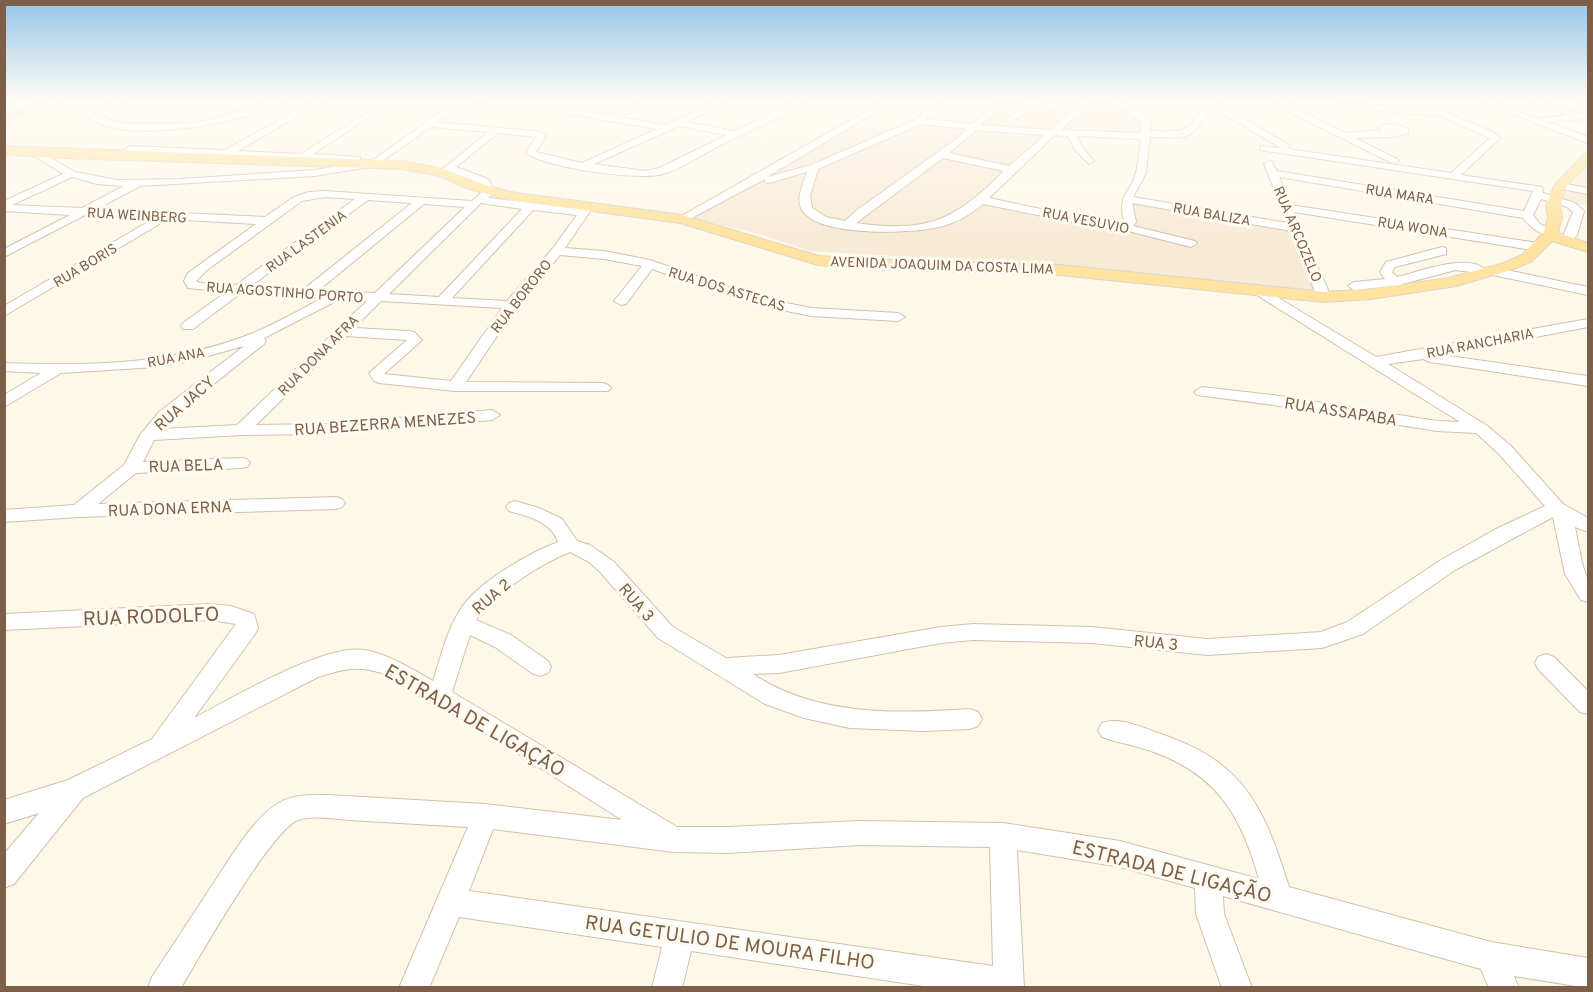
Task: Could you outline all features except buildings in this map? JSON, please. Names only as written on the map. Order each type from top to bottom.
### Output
[{"type":"main road","name":"AVENIDA JOAQUIM DA COSTA LIMA","points":[[7,146],[36,153],[177,154],[378,161],[446,171],[481,198],[509,196],[586,210],[682,219],[798,255],[841,263],[1060,270],[1324,297],[1398,286],[1450,283],[1527,258],[1550,234]]},
{"type":"main road","name":"AVENIDA JOAQUIM DA COSTA LIMA","points":[[9,146],[94,154]]},
{"type":"main road","points":[[1588,157],[1556,194],[1554,223],[1550,234],[1571,232],[1588,248]]},
{"type":"street","points":[[225,154],[239,146]]},
{"type":"street","points":[[304,156],[319,146]]},
{"type":"street","points":[[36,153],[71,174],[97,181],[137,184],[278,177],[378,161],[398,146]]},
{"type":"street","points":[[446,171],[476,146]]},
{"type":"street","points":[[533,146],[533,154],[583,166],[645,174],[662,171],[713,146]]},
{"type":"street","points":[[583,166],[627,146]]},
{"type":"street","points":[[682,219],[747,185],[813,146]]},
{"type":"street","points":[[747,185],[814,167],[862,146]]},
{"type":"street","points":[[848,225],[861,212],[883,198],[950,146]]},
{"type":"street","points":[[814,167],[804,197],[807,209],[825,220],[848,225],[899,229],[939,224],[959,216],[981,200],[1037,146]]},
{"type":"street","points":[[1077,146],[1089,161]]},
{"type":"street","points":[[1124,227],[1130,222],[1126,209],[1127,199],[1141,173],[1143,146]]},
{"type":"street","name":"RUA ARCOZELO","points":[[1267,146],[1273,173],[1324,297]]},
{"type":"street","points":[[1277,146],[1296,152],[1454,176],[1538,192],[1556,194],[1588,191]]},
{"type":"street","points":[[1364,146],[1409,169]]},
{"type":"street","points":[[1454,176],[1485,146]]},
{"type":"street","points":[[130,149],[177,154],[304,156],[378,161]]},
{"type":"street","points":[[939,154],[1011,170]]},
{"type":"street","name":"RUA MARA","points":[[1273,173],[1527,215]]},
{"type":"street","points":[[4,206],[71,174]]},
{"type":"street","points":[[4,254],[137,184]]},
{"type":"street","points":[[1538,192],[1527,215],[1536,226],[1550,234]]},
{"type":"street","points":[[1556,194],[1579,211],[1571,232]]},
{"type":"street","name":"RUA AGOSTINHO PORTO","points":[[511,305],[199,286],[193,285],[190,281],[192,276],[203,267],[298,199],[309,195],[422,200],[481,198],[531,206],[586,210]]},
{"type":"street","name":"RUA LASTENIA","points":[[188,326],[365,197]]},
{"type":"street","name":"RUA DONA AFRA","points":[[242,430],[481,198]]},
{"type":"street","name":"RUA BALIZA","points":[[1127,199],[1296,228]]},
{"type":"street","points":[[306,294],[422,200]]},
{"type":"street","name":"RUA VESUVIO","points":[[981,200],[1107,226],[1124,227],[1191,243]]},
{"type":"street","name":"RUA WEINBERG","points":[[4,206],[164,217],[270,221]]},
{"type":"street","points":[[442,300],[531,206]]},
{"type":"street","name":"RUA WONA","points":[[1288,208],[1538,247]]},
{"type":"street","name":"RUA BORORO","points":[[455,386],[511,305],[557,250],[586,210]]},
{"type":"street","name":"RUA BORIS","points":[[4,312],[164,217]]},
{"type":"street","points":[[1571,232],[1588,225]]},
{"type":"street","points":[[1571,232],[1588,235]]},
{"type":"street","name":"RUA DOS ASTECAS","points":[[557,250],[604,255],[650,264],[777,306],[811,312],[898,316]]},
{"type":"street","points":[[1398,286],[1386,272],[1390,265],[1442,251]]},
{"type":"street","points":[[621,301],[650,264]]},
{"type":"street","points":[[1485,270],[1588,291]]},
{"type":"street","points":[[1354,286],[1398,286]]},
{"type":"street","points":[[1265,291],[1372,362],[1480,428],[1504,449],[1559,511],[1588,538]]},
{"type":"street","name":"RUA ANA","points":[[4,367],[56,370],[117,367],[174,358],[246,341],[336,296]]},
{"type":"street","name":"RUA RANCHARIA","points":[[1372,362],[1416,356],[1588,323]]},
{"type":"street","name":"RUA JACY","points":[[80,512],[131,468],[148,435],[174,408],[274,329]]},
{"type":"street","points":[[343,332],[409,335],[415,340],[376,373],[377,377],[455,386],[603,388]]},
{"type":"street","points":[[1416,356],[1588,381]]},
{"type":"street","points":[[4,402],[56,370]]},
{"type":"street","name":"RUA ASSAPABA","points":[[1202,392],[1273,400],[1418,424],[1480,428]]},
{"type":"street","name":"RUA BEZERRA MENEZES","points":[[242,430],[328,429],[492,415]]},
{"type":"street","points":[[148,435],[242,430]]},
{"type":"street","name":"RUA BELA","points":[[131,468],[241,463]]},
{"type":"street","name":"RUA DONA ERNA","points":[[4,516],[336,503]]},
{"type":"street","points":[[515,507],[534,512],[560,526],[566,533],[561,548]]},
{"type":"street","points":[[1559,511],[1588,526]]},
{"type":"street","points":[[1559,511],[1568,533],[1572,570],[1577,582],[1588,595]]},
{"type":"street","name":"RUA 3","points":[[723,667],[779,664],[941,635],[974,632],[1092,635],[1207,647],[1322,640],[1355,628],[1448,565],[1503,534],[1559,511]]},
{"type":"street","name":"RUA 3","points":[[561,548],[593,554],[604,562],[635,602],[675,641],[723,667],[756,690],[804,709],[891,721],[970,719]]},
{"type":"street","name":"RUA 2","points":[[440,694],[464,623],[472,609],[491,592],[561,548]]},
{"type":"street","name":"RUA RODOLFO","points":[[4,622],[210,612],[231,614],[247,620],[247,628],[158,749]]},
{"type":"street","points":[[464,623],[503,641],[540,668]]},
{"type":"street","name":"ESTRADA DE LIGAÇÃO","points":[[4,812],[74,790],[311,670],[346,659],[365,660],[390,667],[440,694],[674,839]]},
{"type":"street","points":[[1546,663],[1588,705]]},
{"type":"street","points":[[1110,730],[1146,737],[1169,747],[1200,764],[1229,786],[1253,823],[1263,845],[1279,899]]},
{"type":"street","points":[[4,875],[74,790]]},
{"type":"street","name":"ESTRADA DE LIGAÇÃO","points":[[163,987],[252,849],[276,821],[288,811],[302,807],[485,816],[674,839],[728,840],[860,833],[1003,835],[1119,854],[1491,957],[1588,973]]},
{"type":"street","points":[[414,987],[452,902],[485,816]]},
{"type":"street","points":[[1003,835],[1009,985]]},
{"type":"street","points":[[1208,878],[1210,914],[1237,987]]},
{"type":"street","name":"RUA GETULIO DE MOURA FILHO","points":[[452,902],[1009,985]]},
{"type":"street","points":[[667,987],[680,935]]},
{"type":"street","points":[[1491,957],[1504,987]]},
{"type":"shaded area","points":[[814,146],[1038,146],[980,201],[1121,230],[1131,200],[1293,227],[1320,299],[1102,268],[810,251],[759,234],[687,217]]},
{"type":"shaded area","points":[[1588,164],[1588,206],[1561,201]]}]
